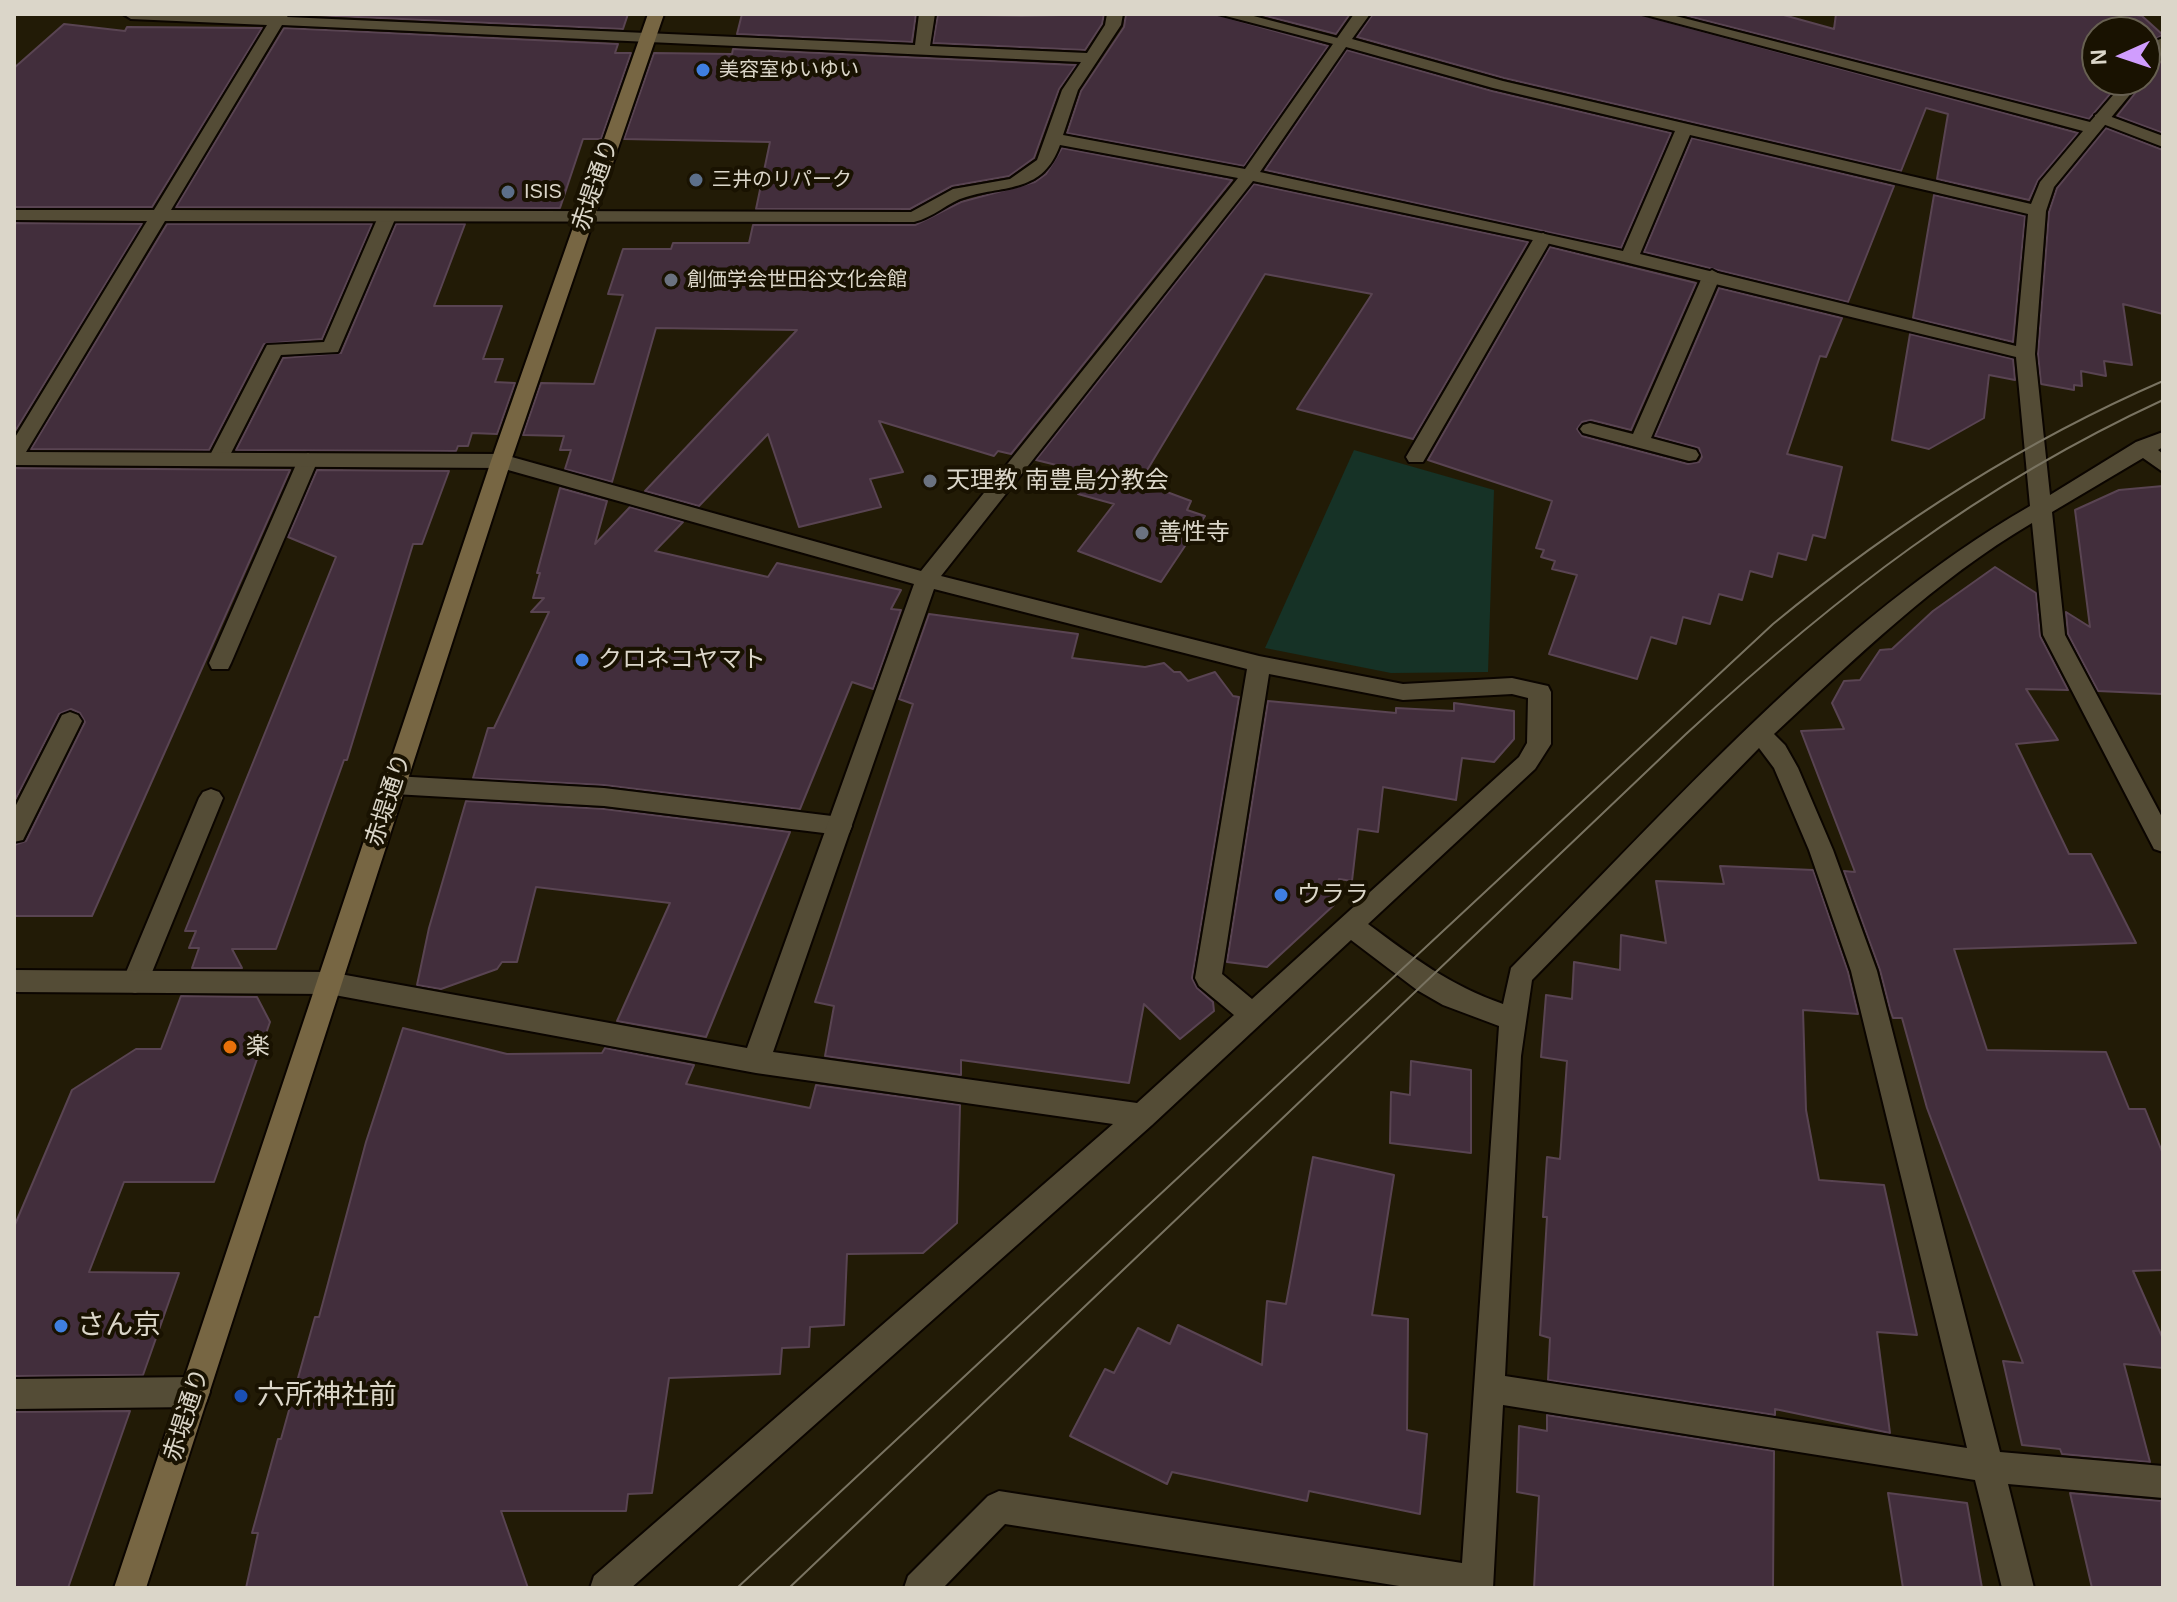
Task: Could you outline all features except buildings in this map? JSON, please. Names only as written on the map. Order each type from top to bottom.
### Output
[{"type":"main road","name":"赤堤通り","points":[[130,1588],[501,461],[656,14]]},
{"type":"street","points":[[131,14],[279,17],[648,39],[1092,58]]},
{"type":"street","points":[[922,49],[927,14]]},
{"type":"street","points":[[14,215],[914,217],[959,193],[1015,183],[1045,163],[1070,90],[1113,25],[1115,14]]},
{"type":"street","points":[[1226,14],[1341,41],[1499,85],[2037,211]]},
{"type":"street","points":[[756,1061],[926,580],[1249,175],[1362,14]]},
{"type":"street","points":[[1650,14],[2097,123],[2163,142]]},
{"type":"street","points":[[14,457],[279,17]]},
{"type":"street","points":[[2120,96],[2046,186],[2037,211],[2025,354],[2054,635],[2163,842]]},
{"type":"street","points":[[1630,256],[1684,129]]},
{"type":"street","points":[[1055,139],[1249,175],[1630,256],[2025,354]]},
{"type":"street","points":[[218,459],[274,349],[331,348],[387,217]]},
{"type":"street","points":[[1416,457],[1543,238]]},
{"type":"street","points":[[1639,442],[1712,275]]},
{"type":"street","points":[[1590,429],[1689,455]]},
{"type":"street","points":[[920,1588],[999,1507],[1478,1585],[1512,1019],[1520,976],[1759,734],[1891,612],[1984,542],[2153,442],[2163,465]]},
{"type":"street","points":[[14,457],[501,461],[926,580],[1259,664],[1403,692],[1512,686],[1540,692],[1539,744],[1527,763],[1142,1116],[606,1588]]},
{"type":"street","points":[[220,663],[308,460]]},
{"type":"street","points":[[1253,1016],[1208,978],[1259,664]]},
{"type":"street","points":[[14,833],[70,721]]},
{"type":"street","points":[[1759,734],[1777,751],[1786,768],[1821,850],[1864,971],[2018,1588]]},
{"type":"street","points":[[394,785],[604,797],[840,826]]},
{"type":"street","points":[[135,982],[211,798]]},
{"type":"street","points":[[1351,925],[1426,982],[1452,997],[1512,1019]]},
{"type":"street","points":[[14,981],[329,983],[756,1061],[1142,1116]]},
{"type":"street","points":[[1488,1388],[1990,1467],[2163,1482]]},
{"type":"street","points":[[14,1394],[195,1392]]},
{"type":"green space","points":[[1354,450],[1494,490],[1488,672],[1391,673],[1265,648]]},
{"type":"tram line","points":[[737,1588],[1773,624],[1864,553],[1959,489],[2059,431],[2163,381]]},
{"type":"tram line","points":[[789,1588],[1742,684],[1854,590],[1970,507],[2095,433],[2163,400]]},
{"type":"place","name":"美容室ゆいゆい","points":[[703,70]]},
{"type":"place","name":"三井のリパーク","points":[[696,180]]},
{"type":"place","name":"ISIS","points":[[508,192]]},
{"type":"place","name":"創価学会世田谷文化会館","points":[[671,280]]},
{"type":"place","name":"天理教 南豊島分教会","points":[[930,481]]},
{"type":"place","name":"善性寺","points":[[1142,533]]},
{"type":"place","name":"クロネコヤマト","points":[[582,660]]},
{"type":"place","name":"ウララ","points":[[1281,895]]},
{"type":"place","name":"楽","points":[[230,1047]]},
{"type":"place","name":"さん京","points":[[61,1326]]},
{"type":"place","name":"六所神社前","points":[[241,1396]]}]
